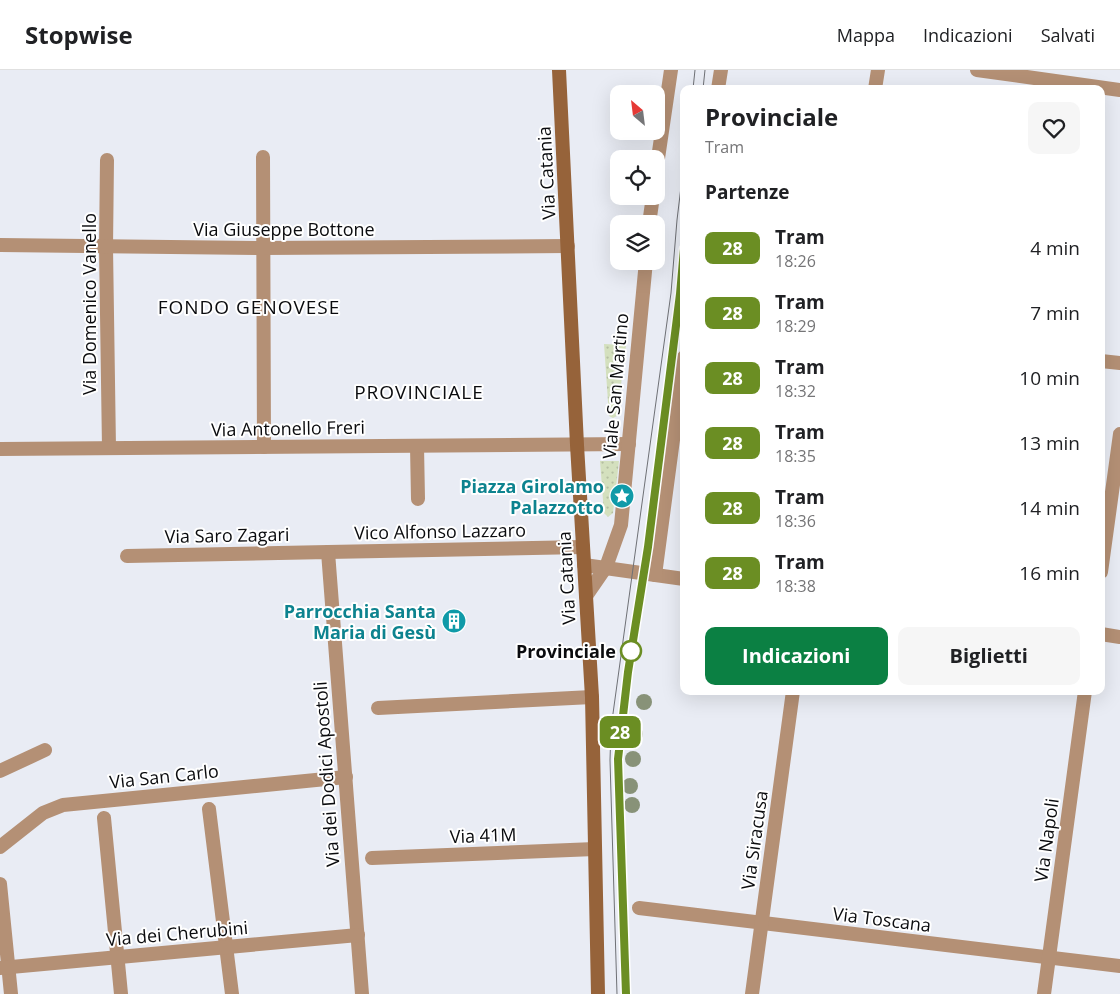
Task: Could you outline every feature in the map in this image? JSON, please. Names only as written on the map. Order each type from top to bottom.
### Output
[{"type":"main road","name":"Via Catania","points":[[559,70],[577,445],[592,697],[598,994]]},
{"type":"street","points":[[659,150],[671,70]]},
{"type":"street","points":[[718,85],[720,70]]},
{"type":"street","points":[[876,85],[878,70]]},
{"type":"street","points":[[977,70],[1084,85]]},
{"type":"street","points":[[1105,88],[1120,90]]},
{"type":"street","points":[[263,157],[264,447]]},
{"type":"street","name":"Via Domenico Vanello","points":[[107,160],[106,247],[109,448]]},
{"type":"street","name":"Via Giuseppe Bottone","points":[[0,245],[263,248],[568,246]]},
{"type":"street","name":"Viale San Martino","points":[[586,596],[606,567],[620,525],[645,270]]},
{"type":"street","points":[[1105,361],[1120,363]]},
{"type":"street","points":[[655,575],[680,387]]},
{"type":"street","points":[[1105,543],[1120,434]]},
{"type":"street","name":"Via Antonello Freri","points":[[0,449],[628,444]]},
{"type":"street","points":[[417,446],[418,499]]},
{"type":"street","name":"Vico Alfonso Lazzaro","points":[[328,552],[583,547]]},
{"type":"street","name":"Via Saro Zagari","points":[[127,556],[328,552]]},
{"type":"street","name":"Via dei Dodici Apostoli","points":[[328,552],[362,994]]},
{"type":"street","points":[[584,565],[680,578]]},
{"type":"street","points":[[1105,635],[1120,637]]},
{"type":"street","name":"Via Siracusa","points":[[752,994],[792,695]]},
{"type":"street","name":"Via Napoli","points":[[1044,994],[1084,695]]},
{"type":"street","points":[[378,708],[592,697]]},
{"type":"street","points":[[0,771],[45,750]]},
{"type":"street","name":"Via San Carlo","points":[[0,846],[43,813],[63,805],[346,777]]},
{"type":"street","points":[[210,810],[232,994]]},
{"type":"street","points":[[104,818],[121,994]]},
{"type":"street","name":"Via 41M","points":[[372,858],[595,849]]},
{"type":"street","points":[[0,884],[4,968],[11,994]]},
{"type":"street","name":"Via Toscana","points":[[639,908],[1120,966]]},
{"type":"street","name":"Via dei Cherubini","points":[[4,968],[358,935]]},
{"type":"green space","points":[[604,344],[626,345],[617,416],[613,418],[609,416]]},
{"type":"green space","points":[[600,461],[619,461],[613,513],[608,517],[604,513]]},
{"type":"tram line","points":[[693,85],[695,70]]},
{"type":"tram line","points":[[703,85],[705,70]]},
{"type":"tram line","points":[[617,994],[610,760],[611,728],[671,293],[680,195]]},
{"type":"tram line","name":"28","points":[[626,994],[618,759],[620,731],[648,547],[680,294]]},
{"type":"tram line","points":[[626,994],[618,759],[627,672],[648,547],[680,302]]},
{"type":"place","name":"Piazza Girolamo Palazzotto","points":[[622,496]]},
{"type":"place","name":"Parrocchia Santa Maria di Gesù","points":[[454,621]]},
{"type":"place","name":"Provinciale","points":[[631,651]]},
{"type":"district","name":"FONDO GENOVESE","points":[[249,307]]},
{"type":"district","name":"PROVINCIALE","points":[[419,392]]}]
